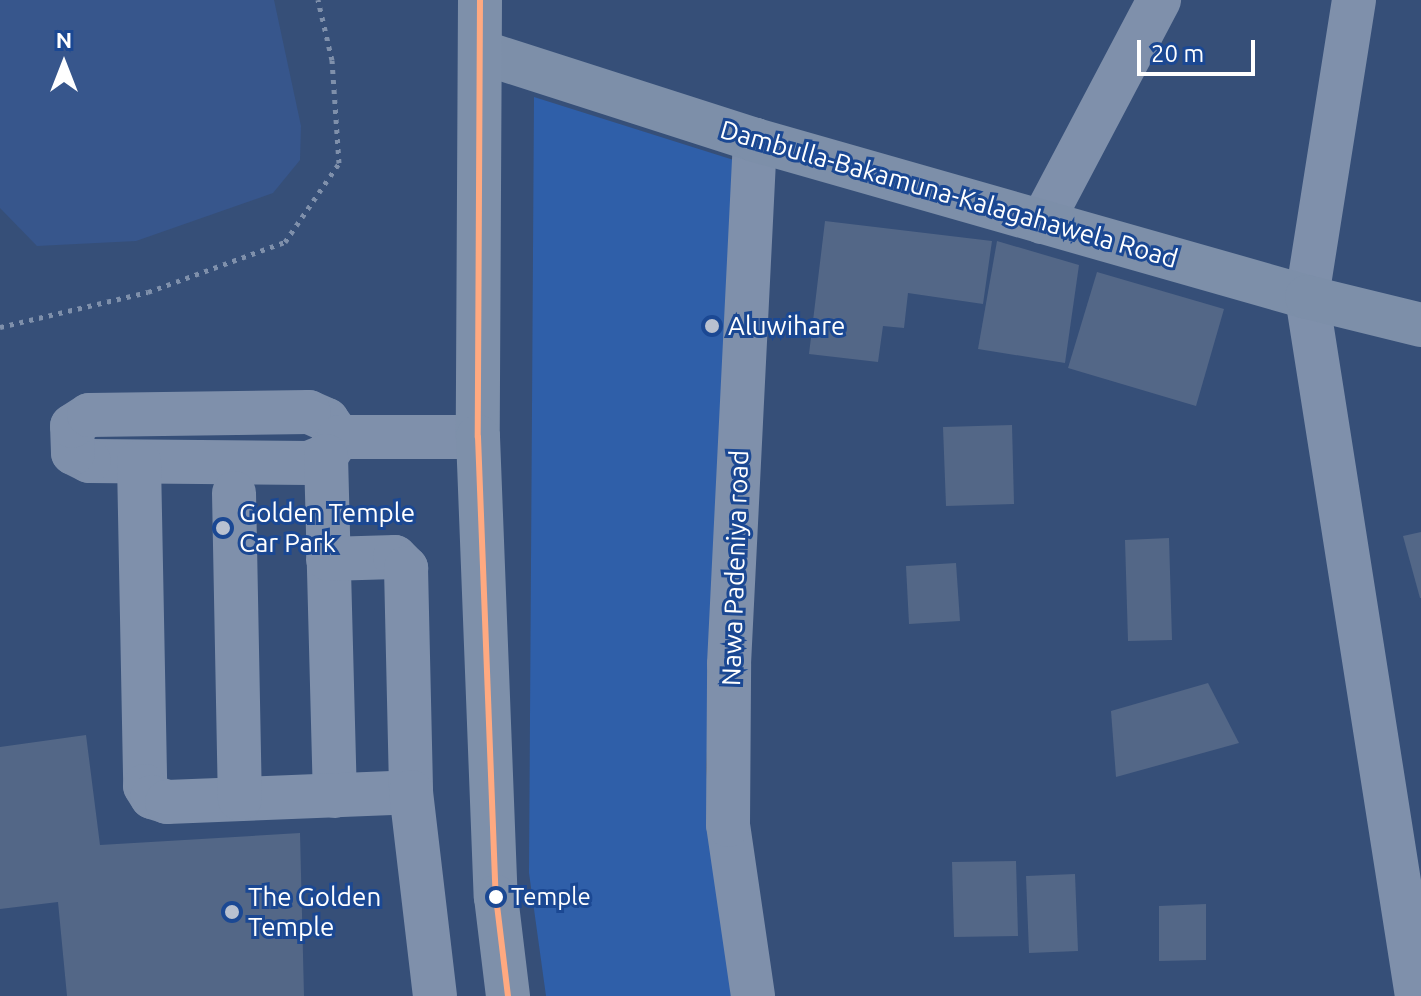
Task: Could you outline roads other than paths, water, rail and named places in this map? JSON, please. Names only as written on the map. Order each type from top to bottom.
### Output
[{"type":"highway","points":[[480,0],[478,437],[496,897],[508,996]]},
{"type":"main road","name":"Dambulla-Bakamuna-Kalagahawela Road","points":[[481,52],[755,140],[1307,297],[1421,325]]},
{"type":"street","points":[[1042,222],[1159,0]]},
{"type":"street","points":[[1354,0],[1307,297],[1416,940],[1417,996]]},
{"type":"street","name":"Nawa Padeniya road","points":[[753,996],[728,825],[729,664],[755,140]]},
{"type":"street","points":[[335,796],[328,559],[332,447],[327,420],[309,412],[89,415],[72,426],[73,453],[89,461],[309,463],[332,447],[478,437]]},
{"type":"street","points":[[139,462],[145,786],[152,797],[167,802],[411,792]]},
{"type":"street","points":[[234,493],[240,799]]},
{"type":"street","points":[[328,559],[395,557],[406,568],[411,792],[435,996]]},
{"type":"place","name":"Aluwihare","points":[[712,326]]},
{"type":"place","name":"Golden Temple Car Park","points":[[223,528]]},
{"type":"place","name":"Temple","points":[[496,897]]},
{"type":"place","name":"The Golden Temple","points":[[232,912]]}]
